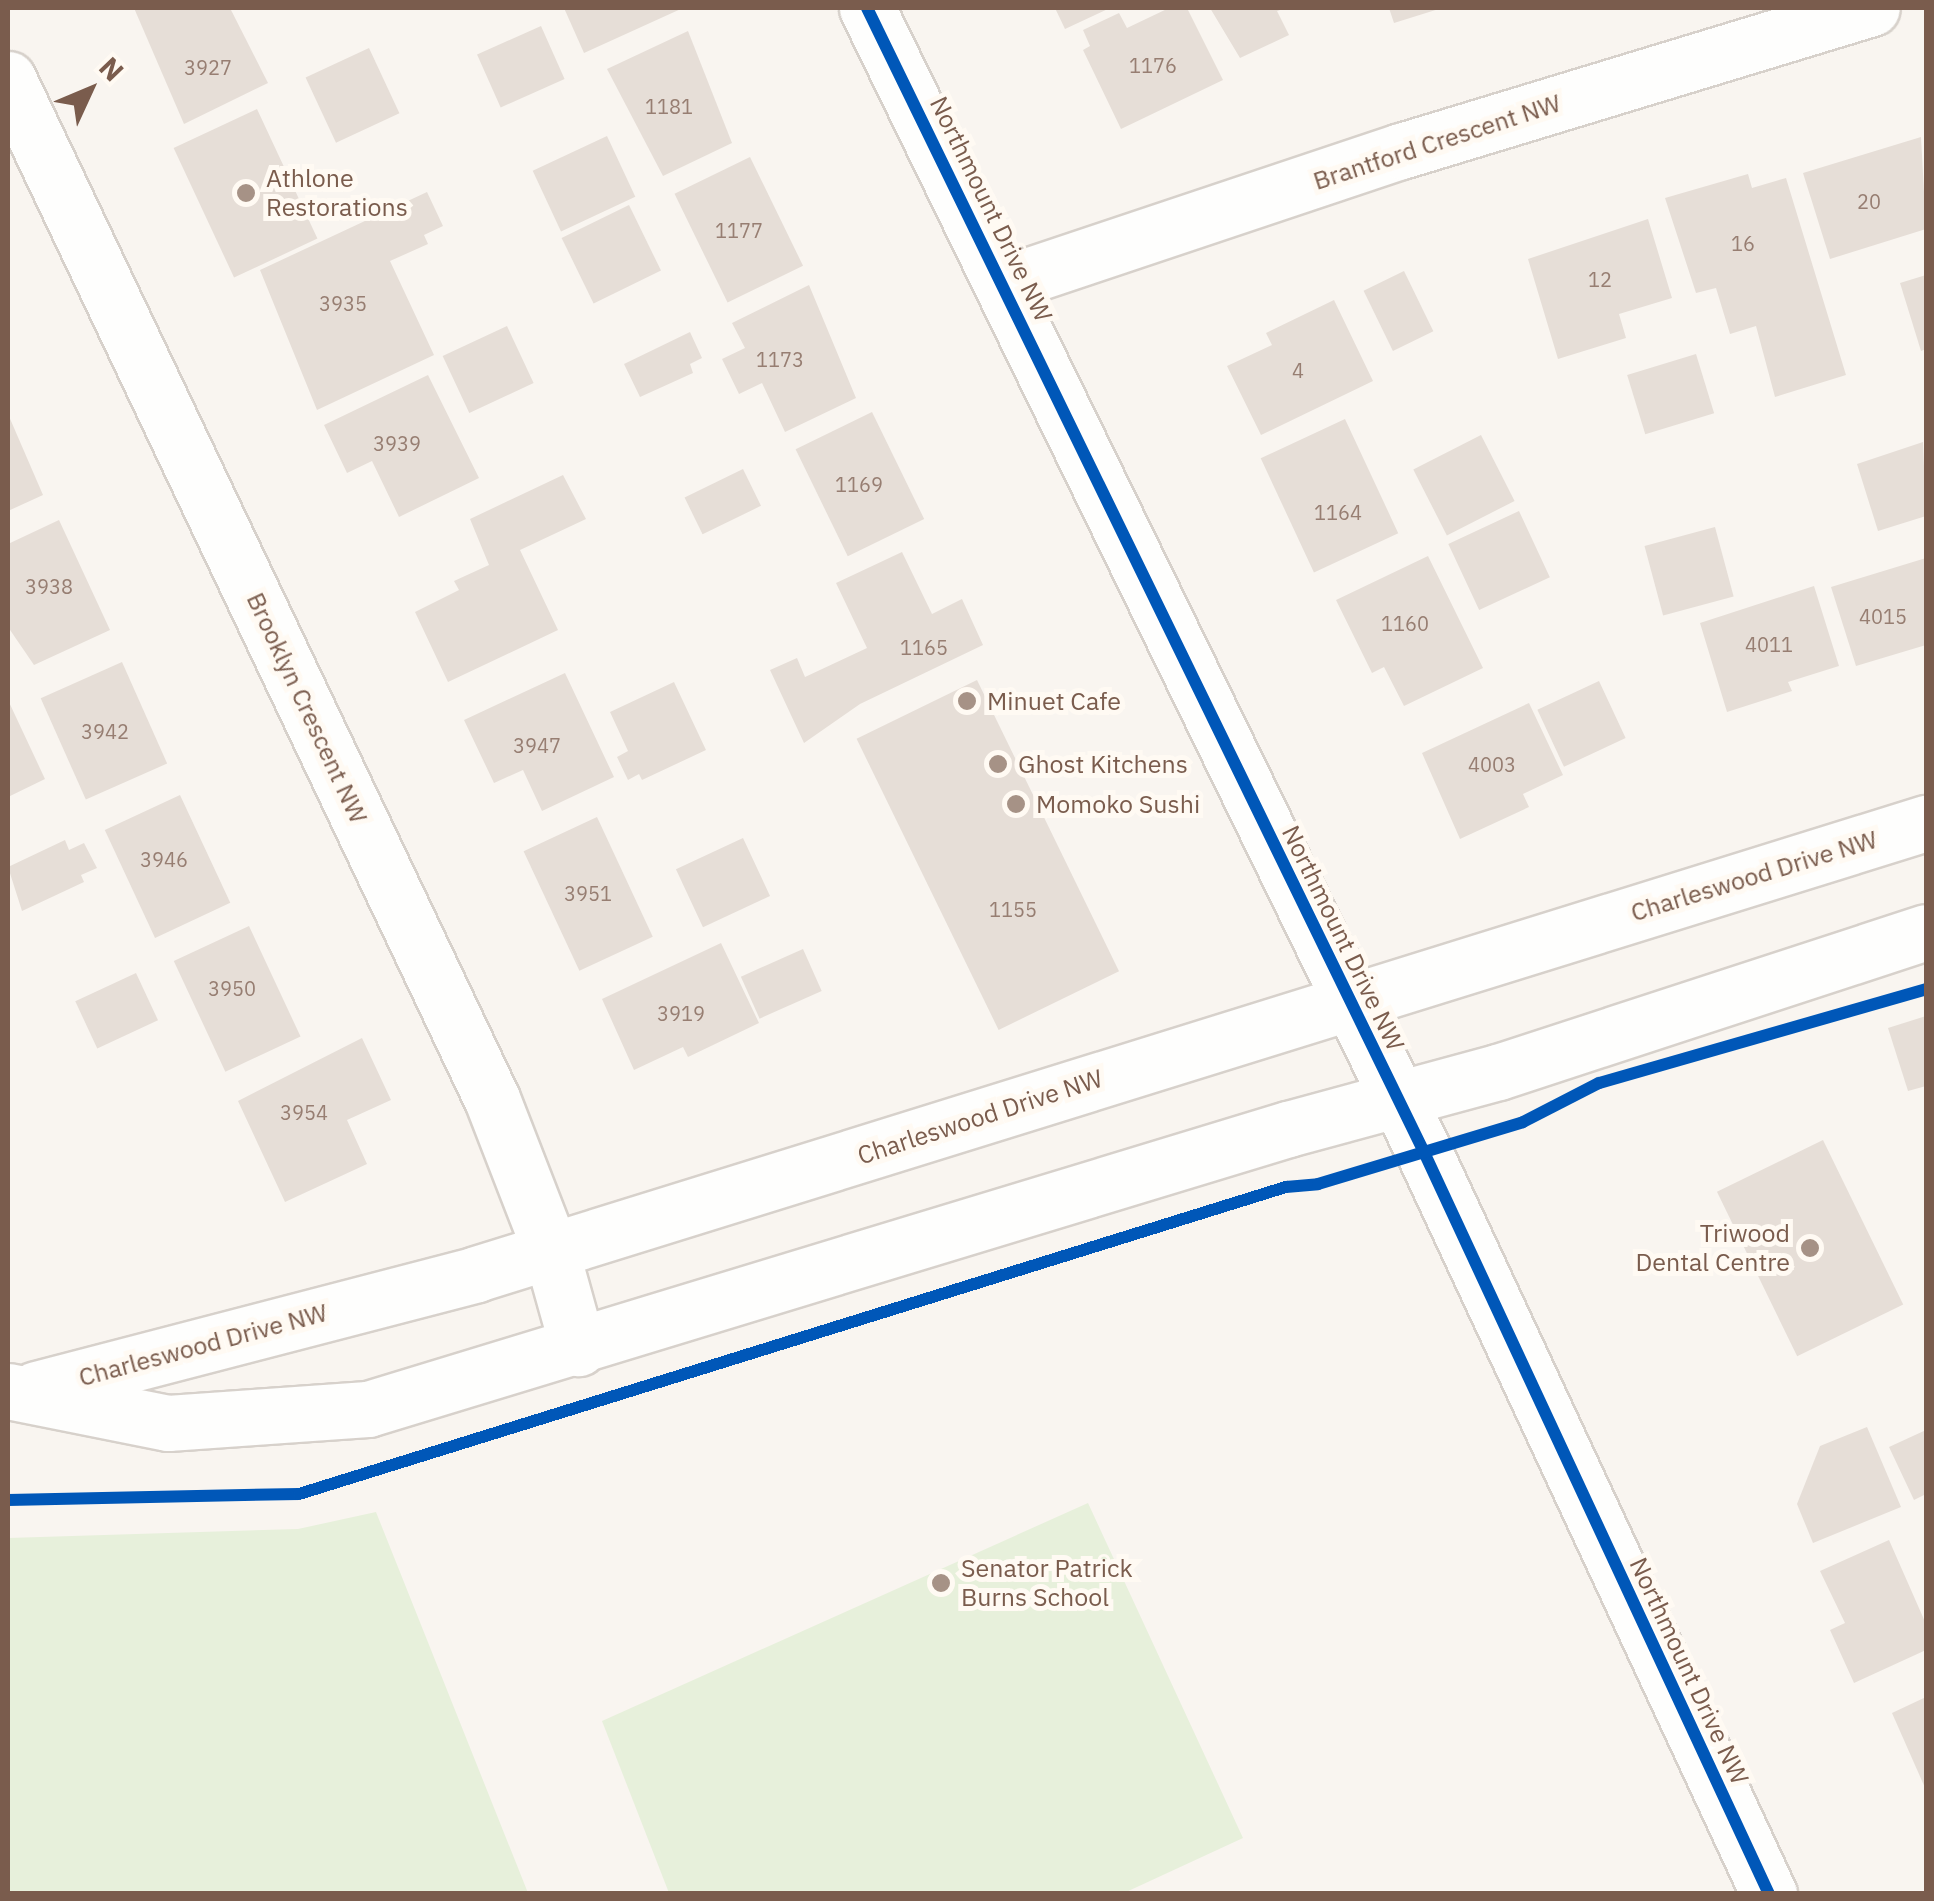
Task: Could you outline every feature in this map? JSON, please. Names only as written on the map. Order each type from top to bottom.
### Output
[{"type":"street","name":"Northmount Drive NW","points":[[867,8],[1396,1098],[1769,1894]]},
{"type":"street","name":"Brantford Crescent NW","points":[[1003,284],[1401,152],[1872,8]]},
{"type":"street","name":"Brooklyn Crescent NW","points":[[8,78],[492,1098],[550,1252],[578,1348]]},
{"type":"street","name":"Charleswood Drive NW","points":[[18,1391],[550,1252],[1926,823]]},
{"type":"street","name":"Charleswood Drive NW","points":[[18,1391],[168,1422],[368,1409],[1396,1098],[1498,1072],[1926,932]]},
{"type":"green space","points":[[1088,1503],[1243,1838],[1124,1893],[669,1893],[602,1721]]},
{"type":"green space","points":[[376,1512],[528,1893],[8,1893],[8,1538],[298,1529]]},
{"type":"building","points":[[134,8],[230,8],[268,83],[184,124]]},
{"type":"building","points":[[564,8],[683,8],[584,53]]},
{"type":"building","points":[[1055,8],[1110,8],[1065,29]]},
{"type":"building","points":[[1169,8],[1187,8],[1223,80],[1121,129],[1083,50],[1090,46],[1083,30],[1119,13],[1127,28]]},
{"type":"building","points":[[1210,8],[1286,8],[1277,11],[1289,35],[1240,58]]},
{"type":"building","points":[[1389,8],[1442,8],[1394,23]]},
{"type":"building","points":[[541,26],[565,79],[501,107],[477,54]]},
{"type":"building","points":[[688,31],[732,143],[663,176],[607,69]]},
{"type":"building","points":[[369,48],[399,113],[336,143],[306,78]]},
{"type":"building","name":"Athlone Restorations","points":[[257,109],[317,239],[234,277],[174,148]]},
{"type":"building","points":[[607,136],[635,197],[561,231],[533,171]]},
{"type":"building","points":[[1921,137],[1926,229],[1830,259],[1803,173]]},
{"type":"building","points":[[750,157],[803,266],[728,303],[675,194]]},
{"type":"building","points":[[1748,174],[1752,188],[1786,178],[1846,375],[1775,397],[1756,326],[1730,334],[1716,288],[1696,293],[1665,198]]},
{"type":"building","points":[[427,192],[443,226],[424,235],[428,244],[390,261],[434,355],[317,410],[260,270]]},
{"type":"building","points":[[629,205],[661,271],[594,303],[562,238]]},
{"type":"building","points":[[1648,219],[1672,298],[1619,314],[1626,338],[1558,359],[1528,259]]},
{"type":"building","points":[[1404,271],[1433,331],[1393,351],[1364,291]]},
{"type":"building","points":[[1926,275],[1926,349],[1921,351],[1900,283]]},
{"type":"building","points":[[809,285],[856,398],[785,432],[762,383],[739,394],[722,359],[745,348],[732,323]]},
{"type":"building","points":[[1334,300],[1373,381],[1261,435],[1227,366],[1272,345],[1266,333]]},
{"type":"building","points":[[507,326],[534,383],[469,413],[443,356]]},
{"type":"building","points":[[690,332],[702,358],[690,364],[693,373],[640,397],[624,364]]},
{"type":"building","points":[[1696,354],[1714,413],[1645,434],[1627,375]]},
{"type":"building","points":[[428,375],[479,478],[399,517],[372,461],[347,473],[324,425]]},
{"type":"building","points":[[872,412],[924,519],[848,556],[796,449]]},
{"type":"building","points":[[8,414],[43,495],[8,511]]},
{"type":"building","points":[[1345,419],[1398,533],[1314,572],[1261,458]]},
{"type":"building","points":[[1481,435],[1515,501],[1447,535],[1413,470]]},
{"type":"building","points":[[1923,442],[1926,516],[1878,531],[1857,464]]},
{"type":"building","points":[[743,469],[761,506],[703,534],[685,497]]},
{"type":"building","points":[[563,475],[586,519],[520,550],[558,630],[448,682],[415,612],[459,590],[454,581],[489,565],[470,519]]},
{"type":"building","points":[[1519,511],[1550,577],[1479,610],[1448,544]]},
{"type":"building","points":[[59,520],[110,630],[34,665],[8,627],[8,544]]},
{"type":"building","points":[[1715,527],[1734,597],[1663,615],[1644,546]]},
{"type":"building","points":[[902,552],[932,614],[962,599],[983,645],[860,704],[804,743],[770,670],[797,658],[805,677],[867,648],[836,583]]},
{"type":"building","points":[[1428,556],[1483,668],[1404,706],[1384,667],[1372,673],[1336,600]]},
{"type":"building","points":[[1926,558],[1926,645],[1856,666],[1831,587]]},
{"type":"building","points":[[1814,586],[1839,666],[1788,682],[1792,691],[1727,712],[1700,623]]},
{"type":"building","points":[[122,662],[167,763],[86,800],[41,698]]},
{"type":"building","points":[[565,673],[614,777],[542,811],[523,770],[494,783],[464,720]]},
{"type":"building","points":[[977,680],[1119,971],[999,1030],[857,739]]},
{"type":"building","points":[[1599,681],[1626,738],[1564,767],[1537,710]]},
{"type":"building","points":[[674,682],[706,750],[642,780],[639,774],[628,780],[617,757],[628,751],[610,712]]},
{"type":"building","points":[[8,700],[45,779],[8,797]]},
{"type":"building","points":[[1529,703],[1563,775],[1523,794],[1529,807],[1460,839],[1422,753]]},
{"type":"building","points":[[180,795],[230,903],[155,938],[105,830]]},
{"type":"building","points":[[597,817],[653,937],[579,971],[524,851]]},
{"type":"building","points":[[743,838],[770,896],[703,927],[676,869]]},
{"type":"building","points":[[65,840],[69,850],[84,843],[97,868],[81,875],[84,882],[22,911],[8,867]]},
{"type":"building","points":[[249,926],[301,1037],[225,1072],[174,961]]},
{"type":"building","points":[[721,943],[759,1023],[688,1057],[683,1047],[634,1070],[602,999]]},
{"type":"building","points":[[803,949],[822,991],[760,1019],[741,977]]},
{"type":"building","points":[[136,973],[158,1020],[97,1048],[75,1001]]},
{"type":"building","points":[[1926,1016],[1926,1086],[1908,1091],[1888,1028]]},
{"type":"building","points":[[362,1038],[391,1100],[347,1120],[367,1164],[285,1202],[238,1101]]},
{"type":"building","name":"Triwood Dental Centre","points":[[1823,1140],[1903,1304],[1797,1356],[1717,1192]]},
{"type":"building","points":[[1867,1427],[1901,1507],[1813,1543],[1797,1504],[1820,1446]]},
{"type":"building","points":[[1926,1430],[1926,1494],[1914,1500],[1889,1447]]},
{"type":"building","points":[[1889,1540],[1926,1624],[1926,1650],[1854,1683],[1830,1630],[1845,1623],[1820,1571]]},
{"type":"building","points":[[1926,1697],[1926,1790],[1892,1713]]},
{"type":"cycle path","points":[[867,8],[1423,1150],[1769,1894]]},
{"type":"cycle path","points":[[8,1500],[299,1494],[1286,1187],[1318,1184],[1523,1122],[1599,1083],[1926,989]]},
{"type":"place","name":"Athlone Restorations","points":[[246,193]]},
{"type":"place","name":"Minuet Cafe","points":[[967,701]]},
{"type":"place","name":"Ghost Kitchens","points":[[998,764]]},
{"type":"place","name":"Momoko Sushi","points":[[1016,804]]},
{"type":"place","name":"Triwood Dental Centre","points":[[1810,1248]]},
{"type":"place","name":"Senator Patrick Burns School","points":[[941,1583]]}]
